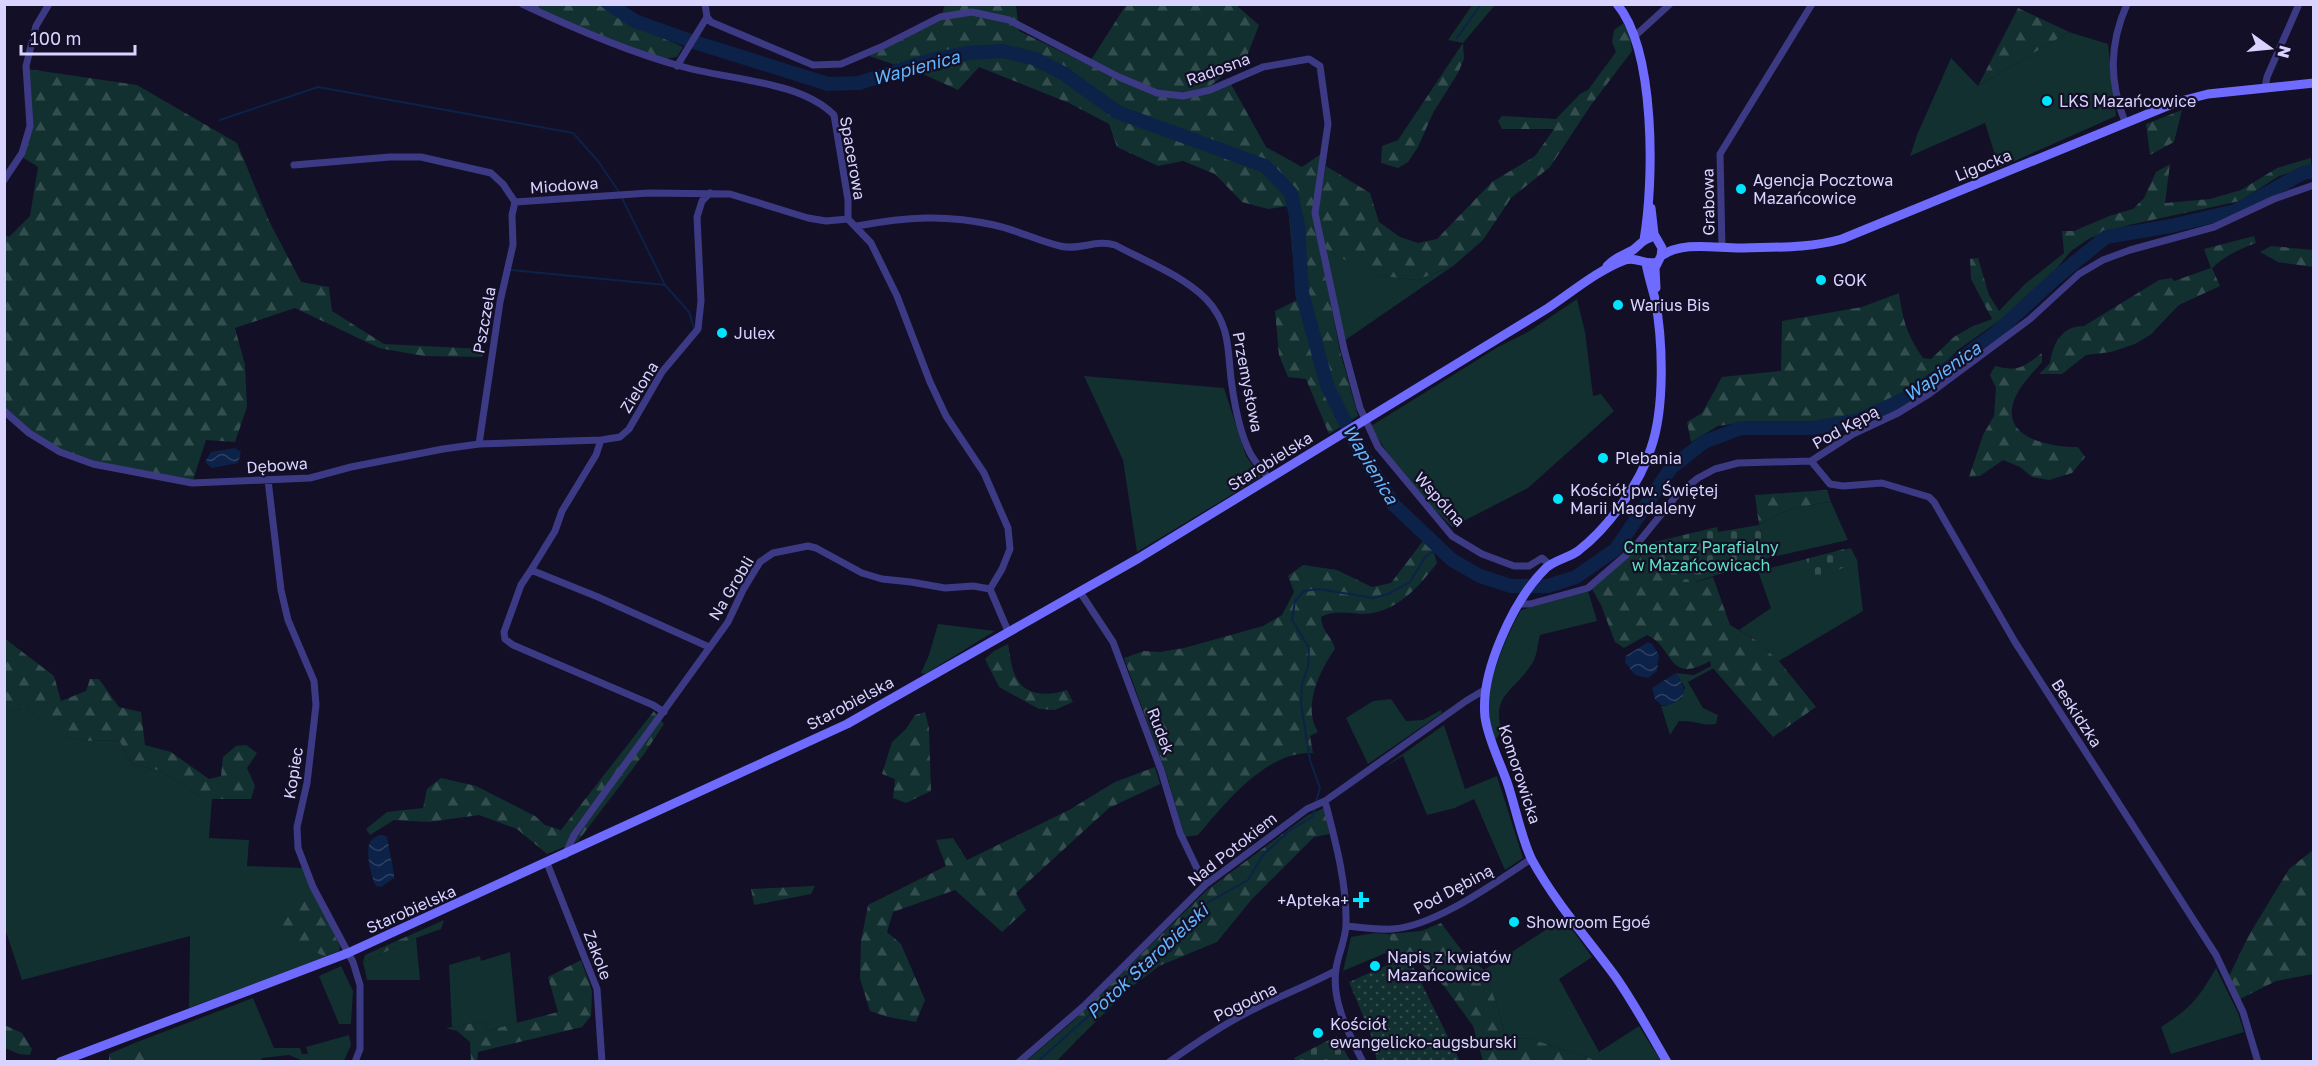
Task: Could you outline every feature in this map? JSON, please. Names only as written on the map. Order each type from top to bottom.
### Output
[{"type":"street","points":[[4,180],[22,153],[30,126],[26,66],[36,26],[49,4]]},
{"type":"street","name":"Spacerowa","points":[[522,4],[566,24],[677,66],[797,92],[824,105],[834,115],[848,200],[848,219],[871,243],[897,296],[930,382],[946,416],[984,473],[1008,528],[1010,549],[990,589]]},
{"type":"street","points":[[677,66],[707,17],[705,4]]},
{"type":"street","points":[[1617,4],[1635,36],[1649,122],[1650,202],[1654,234],[1659,243],[1655,300]]},
{"type":"street","points":[[1635,36],[1670,4]]},
{"type":"street","name":"Grabowa","points":[[1722,248],[1720,154],[1812,4]]},
{"type":"street","points":[[2126,122],[2120,108],[2113,74],[2113,46],[2127,4]]},
{"type":"street","points":[[2265,88],[2267,77],[2299,4]]},
{"type":"street","name":"Radosna","points":[[707,17],[711,22],[813,65],[841,64],[940,17],[972,12],[1009,20],[1119,77],[1157,93],[1183,96],[1210,90],[1263,67],[1309,59],[1320,66],[1328,124],[1315,213],[1344,350],[1362,421]]},
{"type":"street","name":"Ligocka","points":[[1659,259],[1673,250],[1690,247],[1808,246],[1842,239],[2126,122],[2193,98],[2313,83]]},
{"type":"street","name":"Miodowa","points":[[294,165],[390,157],[421,157],[491,173],[503,184],[515,202],[649,193],[730,194],[808,218],[826,221],[848,219]]},
{"type":"street","name":"Pod Kępą","points":[[1522,600],[1530,604],[1588,588],[1633,549],[1676,496],[1698,478],[1715,469],[1738,463],[1811,461],[1853,434],[1898,413],[1929,394],[2030,319],[2079,274],[2103,260],[2130,250],[2214,227],[2274,199],[2313,185]]},
{"type":"street","name":"Zielona","points":[[602,440],[620,437],[629,429],[662,372],[698,329],[701,301],[697,217],[702,201],[710,193]]},
{"type":"street","name":"Pszczela","points":[[479,444],[500,302],[513,245],[512,215],[515,202]]},
{"type":"street","points":[[1643,262],[1637,254],[1650,202]]},
{"type":"street","name":"Przemysłowa","points":[[857,226],[904,218],[948,217],[995,225],[1062,247],[1102,242],[1114,245],[1182,281],[1208,301],[1223,325],[1239,419],[1250,453],[1269,479]]},
{"type":"street","points":[[1604,271],[1617,257],[1651,238],[1659,243],[1690,247]]},
{"type":"street","points":[[1604,271],[1626,260],[1643,262],[1659,259]]},
{"type":"street","name":"Komorowicka","points":[[1643,262],[1655,300],[1661,378],[1657,428],[1648,456],[1640,476],[1602,527],[1574,554],[1550,565],[1522,600],[1506,628],[1494,659],[1486,689],[1485,718],[1531,859],[1565,911],[1616,978],[1667,1062]]},
{"type":"street","name":"Starobielska","points":[[60,1062],[348,953],[847,724],[1080,592],[1269,479],[1548,308],[1604,271]]},
{"type":"street","name":"Dębowa","points":[[4,411],[29,433],[60,452],[93,464],[192,483],[310,478],[351,467],[479,444],[602,440]]},
{"type":"street","name":"Wspólna","points":[[1362,421],[1378,447],[1452,536],[1482,554],[1514,566],[1528,566],[1542,558],[1550,565]]},
{"type":"street","points":[[602,440],[596,455],[562,511],[555,531],[521,585],[504,632],[505,639],[513,645],[653,705],[664,712]]},
{"type":"street","name":"Beskidzka","points":[[1811,461],[1830,484],[1843,486],[1882,483],[1929,497],[1934,502],[2015,642],[2216,955],[2243,1012],[2258,1062]]},
{"type":"street","name":"Kopiec","points":[[268,480],[281,590],[288,620],[314,681],[316,705],[307,783],[297,827],[298,848],[313,887],[348,953],[360,985],[360,1049],[355,1062]]},
{"type":"street","name":"Na Grobli","points":[[565,855],[574,835],[728,622],[743,590],[760,562],[773,553],[808,546],[862,573],[882,579],[945,588],[973,586],[990,589]]},
{"type":"street","points":[[531,570],[598,597],[709,647]]},
{"type":"street","points":[[990,589],[1008,631]]},
{"type":"street","name":"Rudek","points":[[1080,592],[1113,642],[1161,770],[1180,833],[1205,885]]},
{"type":"street","name":"Nad Potokiem","points":[[1019,1062],[1084,1006],[1205,885],[1307,809],[1323,802],[1486,689]]},
{"type":"street","points":[[1323,802],[1336,843],[1346,926],[1335,971],[1338,999],[1346,1028],[1363,1062]]},
{"type":"street","name":"Pod Dębiną","points":[[1346,926],[1392,929],[1420,925],[1485,890],[1531,859]]},
{"type":"street","name":"Zakole","points":[[547,863],[597,989],[602,1062]]},
{"type":"street","name":"Pogodna","points":[[1169,1062],[1208,1035],[1256,1008],[1300,990],[1335,971]]},
{"type":"green space","points":[[1473,4],[1495,5],[1463,43],[1448,40]]},
{"type":"green space","points":[[532,5],[599,5],[625,21],[683,47],[677,57],[665,59],[566,22]]},
{"type":"green space","points":[[945,5],[1016,5],[1019,31],[1118,79],[1182,98],[1231,84],[1266,147],[1302,167],[1321,154],[1313,212],[1340,351],[1358,416],[1329,434],[1306,379],[1288,377],[1279,355],[1275,311],[1297,300],[1288,206],[1268,209],[1242,202],[1215,174],[1183,161],[1158,166],[1117,147],[1109,124],[1069,103],[979,67],[958,90],[925,75],[869,56],[940,20]]},
{"type":"green space","points":[[1126,5],[1236,5],[1259,25],[1247,56],[1209,87],[1182,93],[1157,91],[1091,60]]},
{"type":"green space","points":[[2018,8],[2069,32],[1978,86]]},
{"type":"green space","points":[[1624,23],[1630,36],[1632,51],[1591,105],[1550,167],[1511,198],[1483,240],[1453,266],[1417,280],[1372,275],[1324,248],[1317,213],[1326,166],[1370,193],[1379,222],[1400,237],[1418,243],[1437,239],[1492,182],[1535,156],[1554,129],[1502,129],[1498,121],[1502,116],[1556,119],[1580,94],[1588,90],[1616,52],[1612,42],[1614,30]]},
{"type":"green space","name":"LKS Mazańcowice","points":[[2069,32],[2108,44],[2116,116],[1999,168],[1985,123],[1910,156],[1951,58],[1978,86]]},
{"type":"green space","points":[[1463,43],[1464,59],[1458,73],[1433,113],[1418,147],[1408,162],[1398,168],[1381,163],[1382,146],[1398,140]]},
{"type":"green space","points":[[28,69],[137,85],[237,143],[269,221],[301,282],[329,287],[332,311],[384,344],[484,349],[482,357],[424,356],[379,348],[295,308],[235,328],[245,365],[247,407],[235,442],[206,440],[192,483],[93,464],[60,452],[5,411],[4,235],[9,237],[30,216],[38,167],[22,157],[33,127]]},
{"type":"green space","points":[[2182,110],[2174,142],[2150,155],[2146,124]]},
{"type":"green space","points":[[2311,158],[2311,166],[2279,176],[2240,201],[2129,225],[2090,238],[2071,251],[2052,274],[2006,316],[1959,349],[1935,372],[1866,412],[1826,422],[1789,424],[1746,422],[1718,426],[1691,442],[1687,422],[1702,413],[1722,377],[1781,371],[1782,321],[1862,307],[1899,293],[1909,335],[1923,358],[1931,359],[1954,337],[1992,319],[1971,279],[1970,259],[1978,258],[1989,295],[1999,311],[2025,284],[2064,253],[2062,231],[2074,231],[2109,216],[2133,209],[2144,198],[2156,172],[2170,164],[2165,203],[2210,199],[2241,190],[2277,168]]},
{"type":"green space","points":[[2254,236],[2256,243],[2232,253],[2212,268],[2220,286],[2179,305],[2150,335],[2135,344],[2111,352],[2086,355],[2062,374],[2039,374],[2050,363],[2053,349],[2060,337],[2069,329],[2084,326],[2159,280],[2172,278],[2174,281],[2211,268],[2204,249]]},
{"type":"green space","points":[[2271,246],[2313,250],[2313,267],[2278,262],[2260,252]]},
{"type":"green space","points":[[1324,248],[1373,275],[1417,280],[1453,266],[1344,341]]},
{"type":"green space","points":[[1577,299],[1585,332],[1593,396],[1601,394],[1614,411],[1528,488],[1452,527],[1407,479],[1371,426],[1498,347],[1528,332]]},
{"type":"green space","points":[[2042,353],[2042,362],[2013,402],[2013,420],[2025,435],[2058,446],[2078,447],[2085,457],[2072,473],[2049,480],[2032,477],[2020,467],[2003,460],[1980,476],[1969,477],[1983,435],[1994,416],[1996,388],[1990,375],[1995,366],[2020,367]]},
{"type":"green space","points":[[1084,376],[1224,388],[1246,456],[1261,477],[1137,552],[1123,460]]},
{"type":"green space","points":[[1827,490],[1831,502],[1794,509],[1759,525],[1755,495]]},
{"type":"green space","points":[[1831,502],[1848,540],[1768,558],[1759,525],[1794,509]]},
{"type":"green space","name":"Cmentarz Parafialny w Mazańcowicach","points":[[1759,525],[1768,558],[1695,582],[1683,582],[1642,561],[1638,546],[1717,527],[1718,532]]},
{"type":"green space","points":[[1423,541],[1432,547],[1437,563],[1405,598],[1374,613],[1336,613],[1321,617],[1323,627],[1335,649],[1319,678],[1312,700],[1314,722],[1318,732],[1310,736],[1313,753],[1296,754],[1264,769],[1234,794],[1198,835],[1185,837],[1166,773],[1124,658],[1144,651],[1160,652],[1184,648],[1263,626],[1282,615],[1294,592],[1288,576],[1303,565],[1337,570],[1372,587],[1391,583]]},
{"type":"green space","points":[[1851,548],[1857,560],[1863,611],[1779,661],[1757,641],[1739,630],[1771,608],[1758,571]]},
{"type":"green space","name":"Cmentarz Parafialny w Mazańcowicach","points":[[1844,549],[1848,565],[1815,582],[1806,559]]},
{"type":"green space","points":[[1634,552],[1639,552],[1642,561],[1696,582],[1713,577],[1730,625],[1757,641],[1779,661],[1816,707],[1773,737],[1711,666],[1710,661],[1686,669],[1679,667],[1656,641],[1647,635],[1624,648],[1615,642],[1601,605],[1592,589]]},
{"type":"green space","points":[[1588,591],[1597,621],[1540,635],[1533,662],[1502,700],[1499,719],[1502,731],[1495,740],[1488,716],[1488,697],[1499,658],[1521,610]]},
{"type":"green space","points":[[938,624],[995,631],[925,674],[921,673]]},
{"type":"green space","points":[[4,638],[54,676],[61,701],[86,691],[90,679],[99,679],[119,707],[141,712],[145,745],[171,752],[209,779],[221,776],[223,757],[236,746],[246,745],[257,753],[247,768],[255,786],[251,799],[204,799],[161,771],[132,764],[119,740],[88,741],[56,735],[26,707],[5,713]]},
{"type":"green space","points":[[1008,644],[1014,673],[1020,684],[1038,693],[1046,694],[1067,690],[1073,702],[1055,710],[1039,709],[999,687],[985,659]]},
{"type":"green space","points":[[1711,666],[1714,668],[1688,682],[1703,708],[1718,715],[1716,724],[1679,721],[1670,735],[1661,706],[1681,699],[1685,688],[1676,673],[1694,675]]},
{"type":"green space","points":[[1391,699],[1406,721],[1423,720],[1441,710],[1442,713],[1368,764],[1346,718],[1373,701]]},
{"type":"green space","points":[[26,707],[57,735],[88,741],[119,740],[132,764],[161,771],[204,799],[212,799],[209,838],[249,840],[247,866],[305,868],[313,887],[308,947],[325,957],[189,1008],[190,936],[22,980],[5,929],[4,713]]},
{"type":"green space","points":[[654,711],[664,724],[644,754],[578,841],[547,854],[517,829],[479,815],[429,822],[394,820],[370,835],[366,829],[387,812],[423,808],[427,789],[441,778],[476,786],[535,816],[545,825],[561,830]]},
{"type":"green space","points":[[925,712],[929,728],[931,791],[906,803],[893,798],[895,779],[882,774],[892,742],[906,729],[915,715]]},
{"type":"green space","points":[[1444,725],[1465,789],[1497,776],[1523,858],[1505,870],[1474,799],[1455,808],[1427,815],[1403,756],[1383,768]]},
{"type":"green space","points":[[1155,767],[1160,784],[1109,808],[1016,893],[1026,910],[1002,932],[955,890],[893,912],[887,932],[901,944],[925,1000],[916,1022],[870,1011],[860,979],[861,941],[868,905],[946,866],[936,840],[953,838],[967,860],[1069,810],[1115,782]]},
{"type":"green space","points":[[1324,808],[1330,834],[1314,837],[1252,899],[1217,942],[1159,966],[1129,989],[1078,1039],[1072,1022],[1207,890],[1308,815]]},
{"type":"green space","points":[[2313,850],[2313,974],[2276,981],[2240,999],[2229,976],[2249,935],[2289,869]]},
{"type":"green space","points":[[815,886],[811,894],[754,905],[751,889]]},
{"type":"green space","points":[[313,887],[340,947],[339,951],[325,957],[279,932],[290,900]]},
{"type":"green space","points":[[1564,918],[1592,957],[1559,979],[1599,1052],[1639,1026],[1661,1061],[1593,1061],[1531,1039],[1506,1038],[1484,970]]},
{"type":"green space","points":[[444,920],[441,929],[363,962],[365,955]]},
{"type":"green space","points":[[1441,923],[1463,952],[1484,970],[1506,1038],[1531,1039],[1593,1061],[1483,1061],[1473,1026],[1444,986],[1410,953],[1394,958],[1389,934],[1421,931]]},
{"type":"green space","points":[[1374,933],[1389,934],[1393,950],[1343,971],[1351,937]]},
{"type":"green space","points":[[416,938],[420,980],[367,980],[363,962]]},
{"type":"green space","points":[[510,952],[517,1023],[486,1031],[483,1021],[452,1027],[449,965],[480,956],[481,961]]},
{"type":"green space","points":[[1408,956],[1460,1061],[1377,1061],[1371,1035],[1349,982]]},
{"type":"green space","points":[[581,960],[592,991],[591,1016],[582,1027],[478,1052],[477,1062],[471,1061],[470,1042],[457,1031],[446,1028],[483,1021],[486,1031],[558,1012],[548,977]]},
{"type":"green space","points":[[341,966],[353,991],[351,1024],[339,1024],[319,976]]},
{"type":"green space","points":[[2216,968],[2238,1013],[2244,1032],[2171,1054],[2161,1027],[2193,1002]]},
{"type":"green space","points":[[253,998],[274,1048],[300,1048],[302,1054],[308,1054],[306,1047],[349,1035],[351,1045],[344,1061],[303,1061],[289,1055],[262,1058],[261,1062],[145,1062],[137,1042]]},
{"type":"green space","points":[[1072,1022],[1078,1039],[1057,1061],[1025,1062]]},
{"type":"green space","points":[[4,1025],[22,1033],[32,1049],[30,1055],[19,1054],[5,1048]]},
{"type":"green space","points":[[1337,1036],[1350,1061],[1296,1061],[1294,1058]]},
{"type":"green space","points":[[137,1042],[145,1061],[109,1061],[109,1054]]},
{"type":"water","points":[[235,448],[241,452],[238,463],[212,468],[205,462],[211,452]]},
{"type":"water","points":[[1648,642],[1659,655],[1657,671],[1648,678],[1635,675],[1625,662],[1626,656]]},
{"type":"water","points":[[1676,673],[1684,689],[1683,696],[1670,705],[1661,705],[1655,699],[1652,688]]},
{"type":"water","points":[[383,835],[387,837],[394,878],[381,887],[376,886],[374,882],[368,852],[371,840]]},
{"type":"waterway","name":"Wapienica","points":[[609,4],[635,21],[828,84],[859,83],[931,60],[968,53],[1002,51],[1033,58],[1063,73],[1117,112],[1265,166],[1291,193],[1298,225],[1302,293],[1327,385],[1355,442],[1394,505],[1452,560],[1480,576],[1511,586],[1548,586],[1576,577],[1616,549],[1671,468],[1704,442],[1741,428],[1813,428],[1856,421],[1911,396],[1998,331],[2058,276],[2106,237],[2171,226],[2235,211],[2303,173],[2314,171]]},
{"type":"waterway","points":[[1457,38],[1481,4]]},
{"type":"waterway","points":[[220,120],[318,87],[573,133],[598,161],[619,192]]},
{"type":"waterway","points":[[622,198],[665,285],[689,312],[694,328]]},
{"type":"waterway","points":[[511,270],[665,285]]},
{"type":"waterway","name":"Potok Starobielski","points":[[1316,802],[1320,788],[1310,760],[1301,704],[1302,684],[1308,667],[1309,648],[1292,620],[1295,601],[1304,591],[1319,589],[1373,598],[1388,594],[1410,582],[1426,556],[1439,548]]},
{"type":"waterway","name":"Potok Starobielski","points":[[1037,1062],[1091,1014],[1198,908],[1248,880],[1263,855],[1289,831],[1312,817],[1315,808]]},
{"type":"place","name":"LKS Mazańcowice","points":[[2047,101]]},
{"type":"place","name":"Agencja Pocztowa Mazańcowice","points":[[1741,189]]},
{"type":"place","name":"GOK","points":[[1821,280]]},
{"type":"place","name":"Warius Bis","points":[[1618,305]]},
{"type":"place","name":"Julex","points":[[722,333]]},
{"type":"place","name":"Plebania","points":[[1603,458]]},
{"type":"place","name":"Kościół pw. Świętej Marii Magdaleny","points":[[1558,499]]},
{"type":"place","name":"+Apteka+","points":[[1361,900]]},
{"type":"place","name":"Showroom Egoé","points":[[1514,922]]},
{"type":"place","name":"Napis z kwiatów Mazańcowice","points":[[1375,966]]},
{"type":"place","name":"Kościół ewangelicko-augsburski","points":[[1318,1033]]}]
